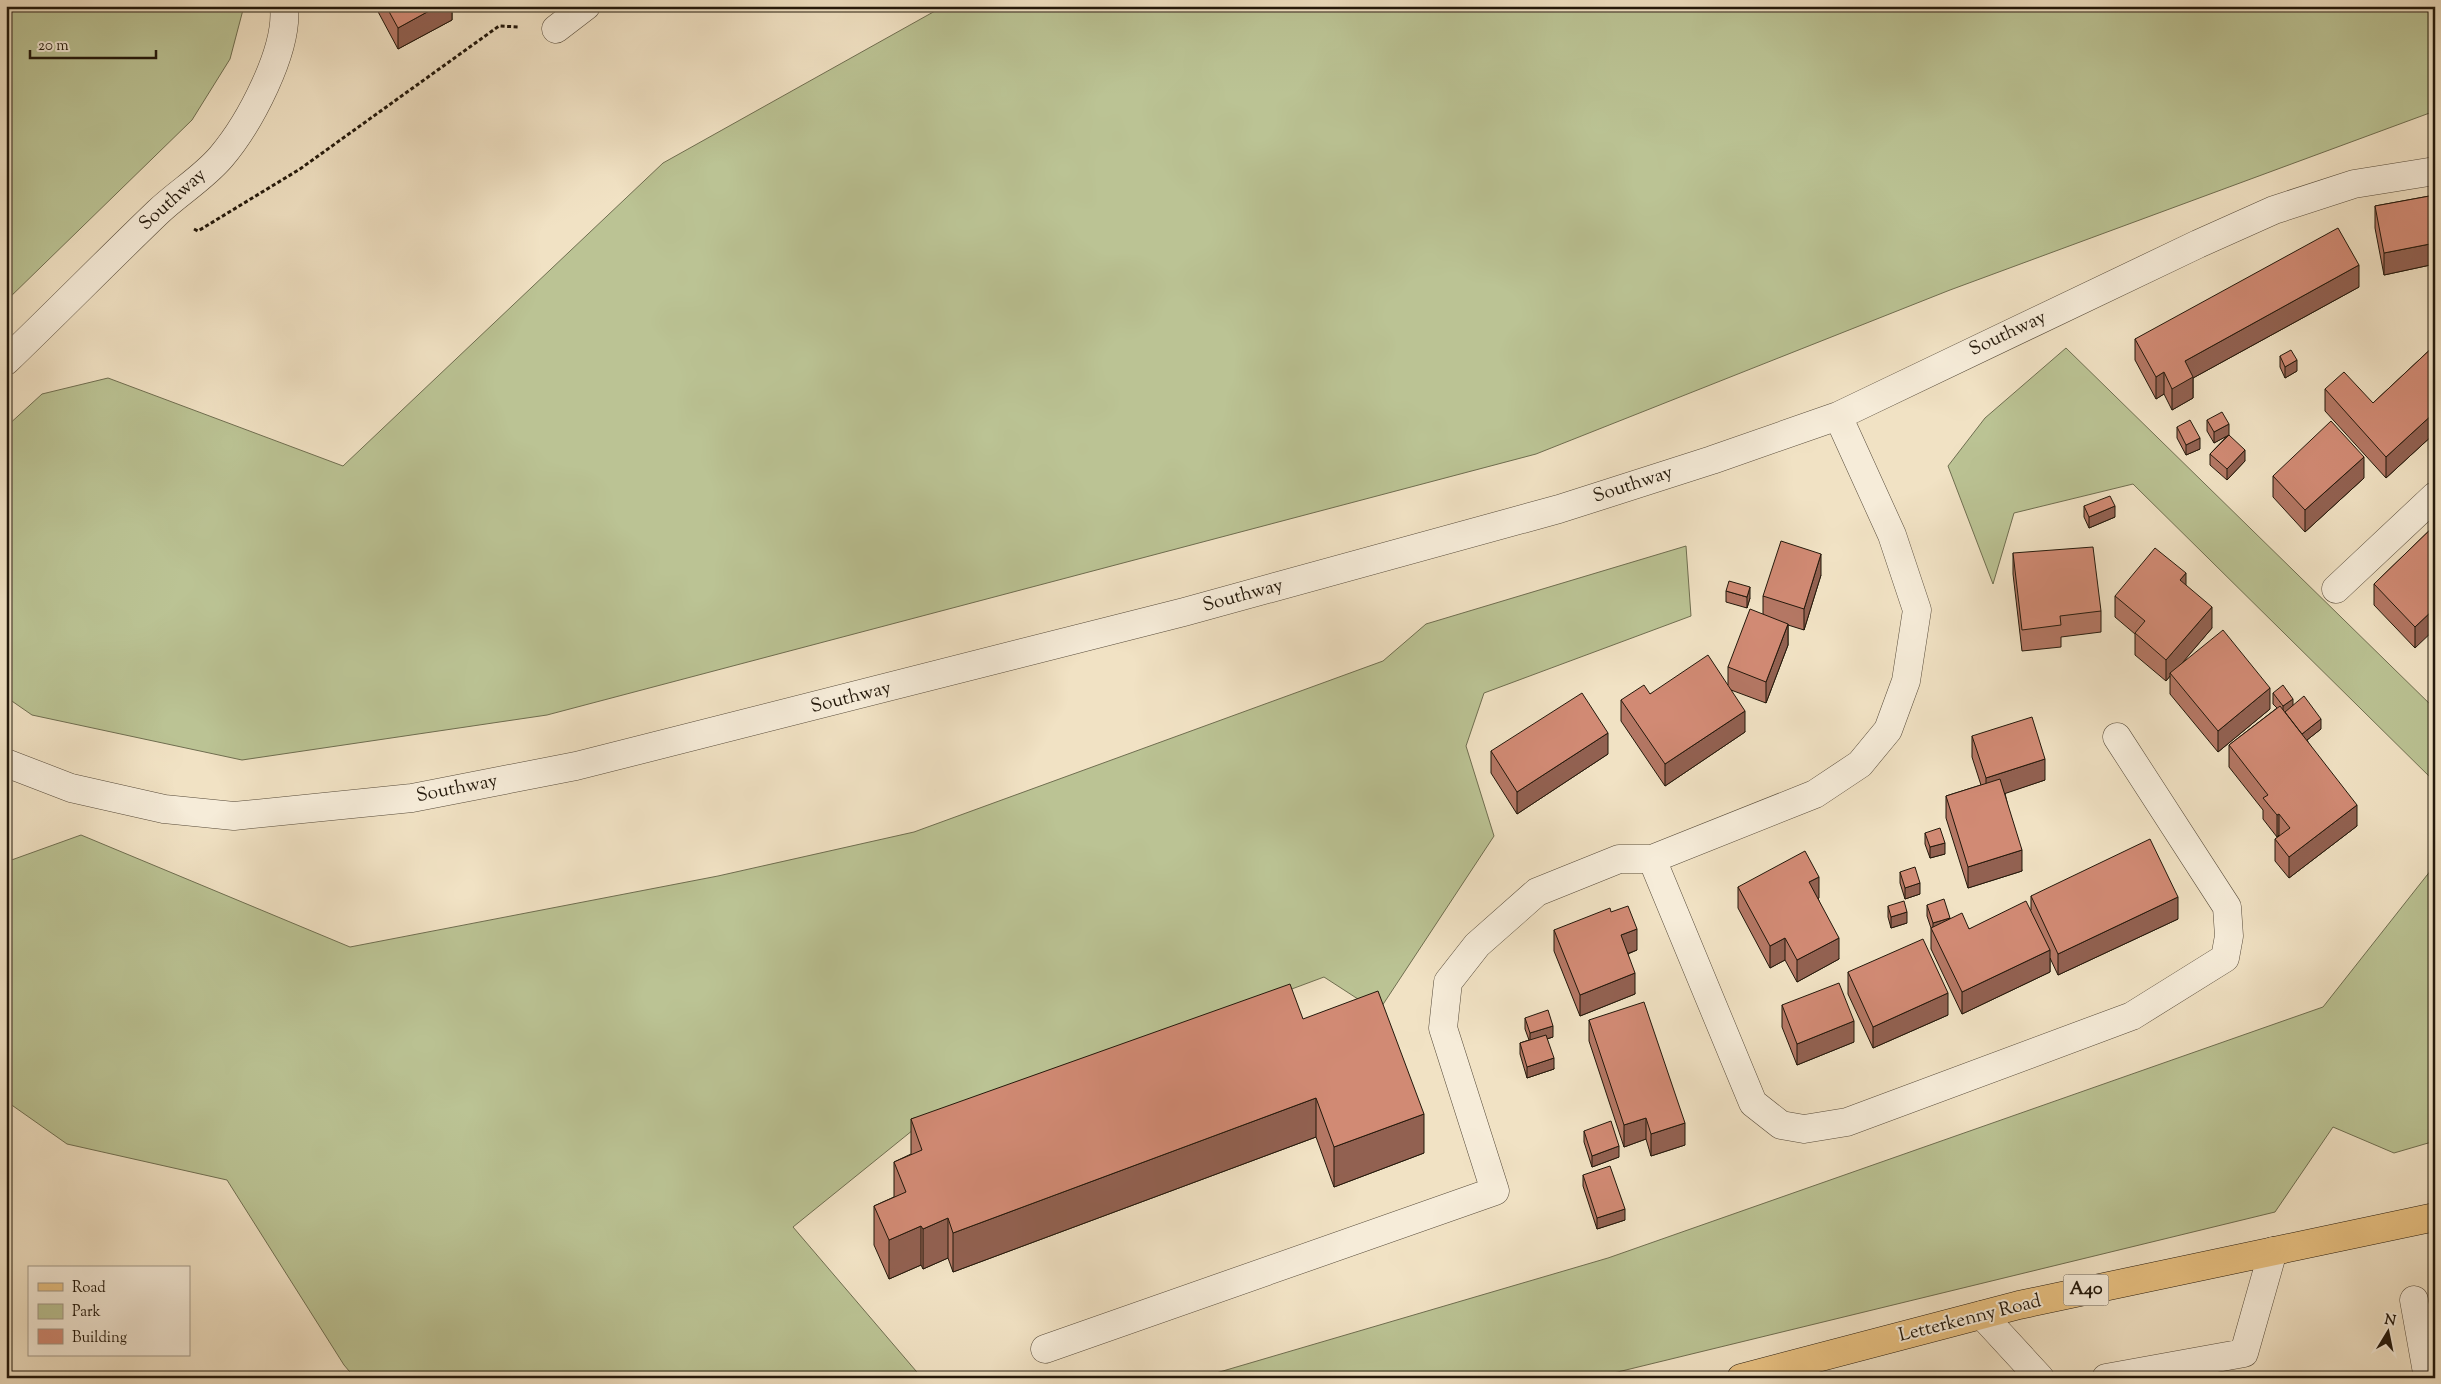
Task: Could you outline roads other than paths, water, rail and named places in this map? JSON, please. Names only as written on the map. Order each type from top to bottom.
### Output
[{"type":"main road","name":"Letterkenny Road","points":[[1741,1378],[2019,1304],[2435,1217]]},
{"type":"street","name":"Southway","points":[[6,361],[160,211],[220,158],[246,125],[266,86],[286,23],[284,6]]},
{"type":"street","points":[[556,29],[586,6]]},
{"type":"street","name":"Southway","points":[[6,763],[80,790],[164,809],[234,816],[412,798],[576,766],[1184,612],[1559,509],[1712,460],[1838,416],[2198,244],[2274,210],[2354,184],[2435,171]]},
{"type":"street","points":[[1045,1349],[1495,1191],[1442,1028],[1448,982],[1477,944],[1537,892],[1619,859],[1652,860],[1814,794],[1860,764],[1888,730],[1906,681],[1917,610],[1892,535],[1838,416]]},
{"type":"street","points":[[2336,589],[2435,496]]},
{"type":"street","points":[[1652,860],[1753,1103],[1781,1125],[1804,1129],[1847,1122],[2132,1016],[2225,958],[2228,936],[2226,908],[2117,737]]},
{"type":"street","points":[[2106,1378],[2244,1353],[2273,1251]]},
{"type":"street","points":[[2414,1300],[2428,1378]]},
{"type":"street","points":[[1982,1315],[2040,1378]]}]
